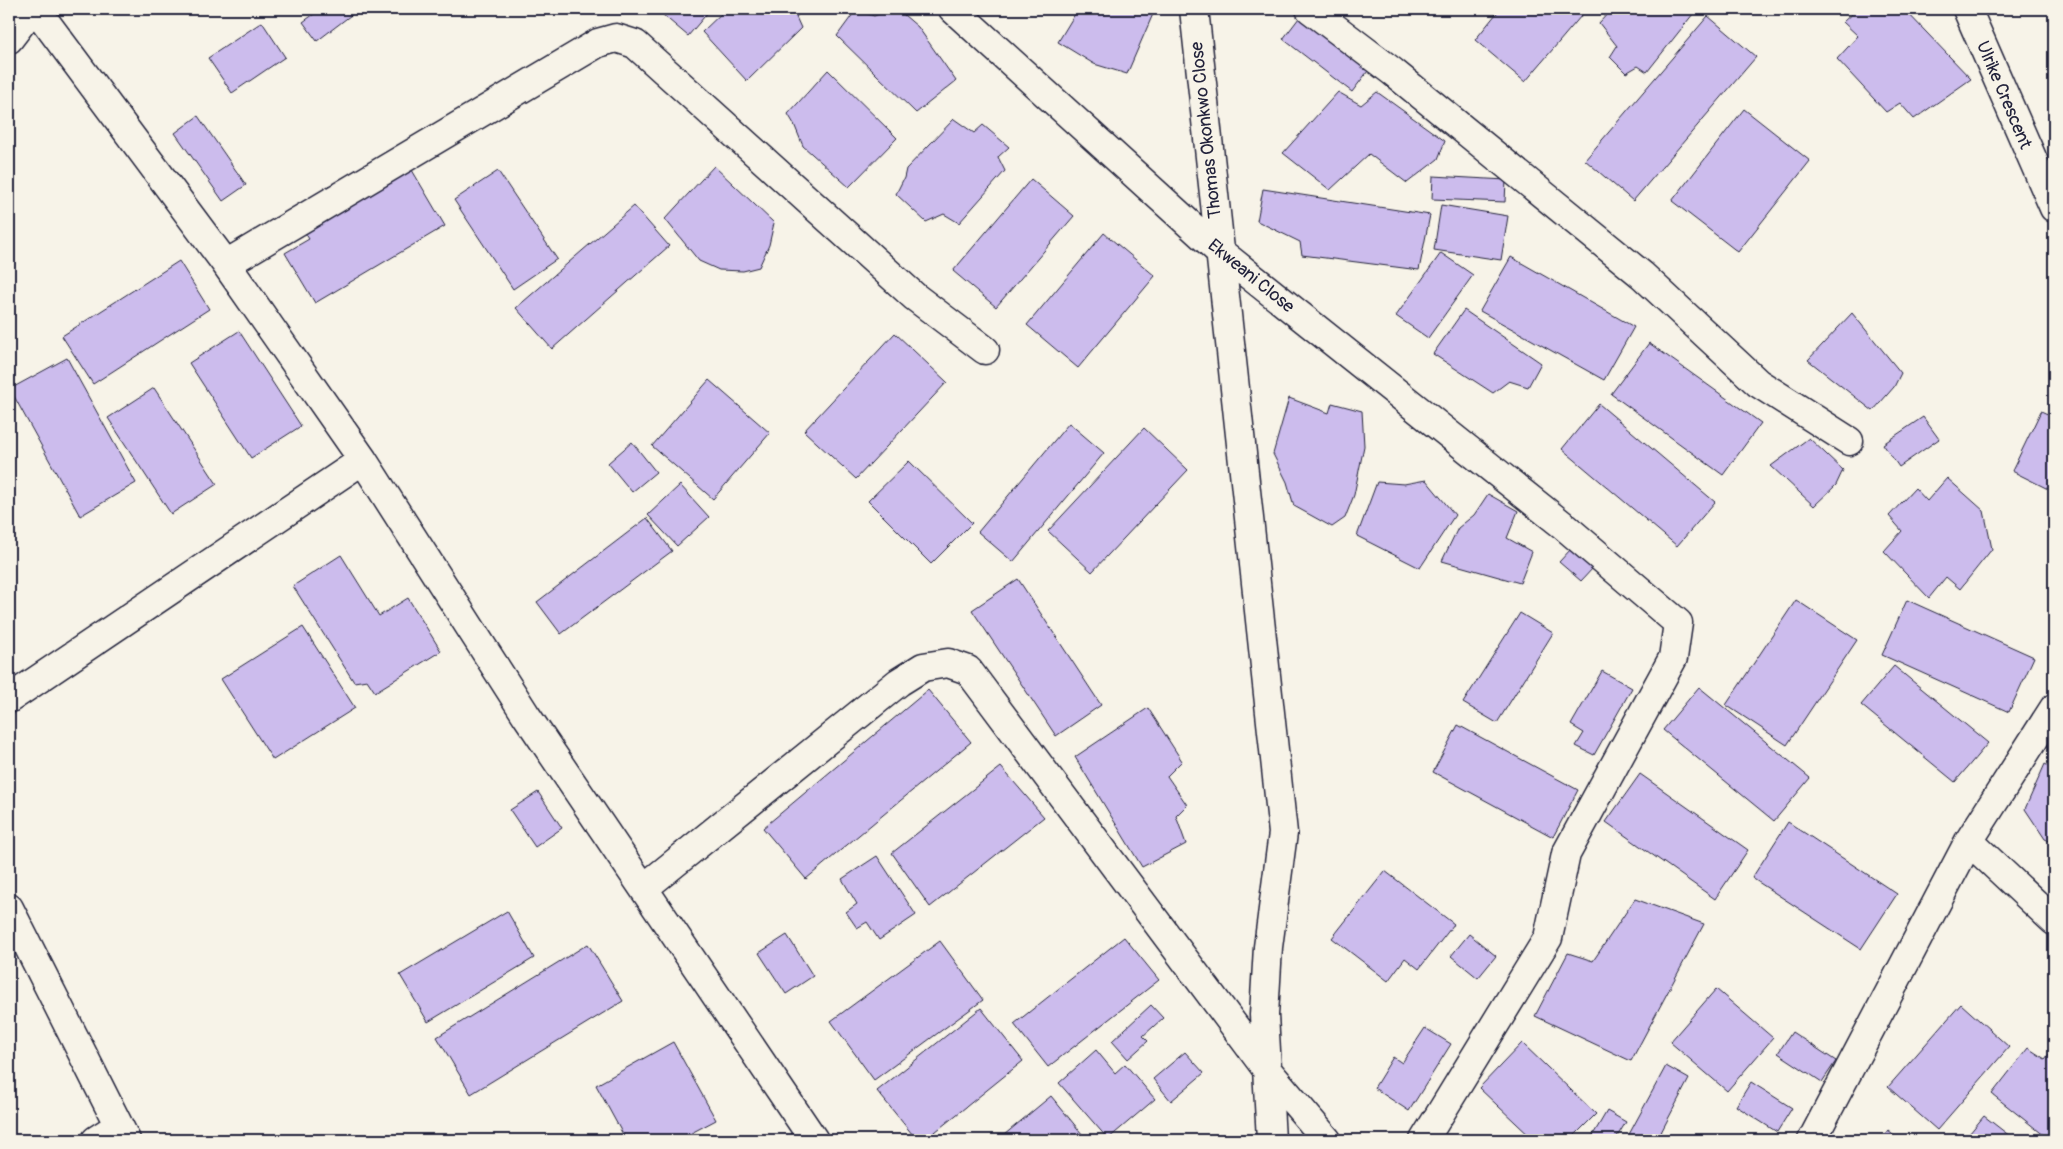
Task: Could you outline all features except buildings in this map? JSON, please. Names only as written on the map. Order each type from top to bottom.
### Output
[{"type":"street","points":[[9,39],[32,9]]},
{"type":"street","points":[[36,9],[226,264],[363,460],[526,714],[814,1140]]},
{"type":"street","name":"Ekweani Close","points":[[953,9],[1219,251],[1564,526],[1678,623],[1673,658],[1566,854],[1548,938],[1424,1140]]},
{"type":"street","name":"Thomas Okonkwo Close","points":[[1194,9],[1283,832],[1268,947],[1264,1015],[1271,1140]]},
{"type":"street","points":[[1310,9],[1393,72],[1642,275],[1758,383],[1849,441]]},
{"type":"street","name":"Ulrike Crescent","points":[[1967,9],[2054,208]]},
{"type":"street","points":[[226,264],[598,43],[616,38],[635,44],[915,297],[985,350]]},
{"type":"street","points":[[9,699],[363,460]]},
{"type":"street","points":[[644,888],[899,682],[924,667],[948,663],[968,670],[1268,1072],[1328,1140]]},
{"type":"street","points":[[1812,1140],[1969,841],[2054,708]]},
{"type":"street","points":[[1969,841],[2054,921]]},
{"type":"street","points":[[9,908],[114,1136]]}]
